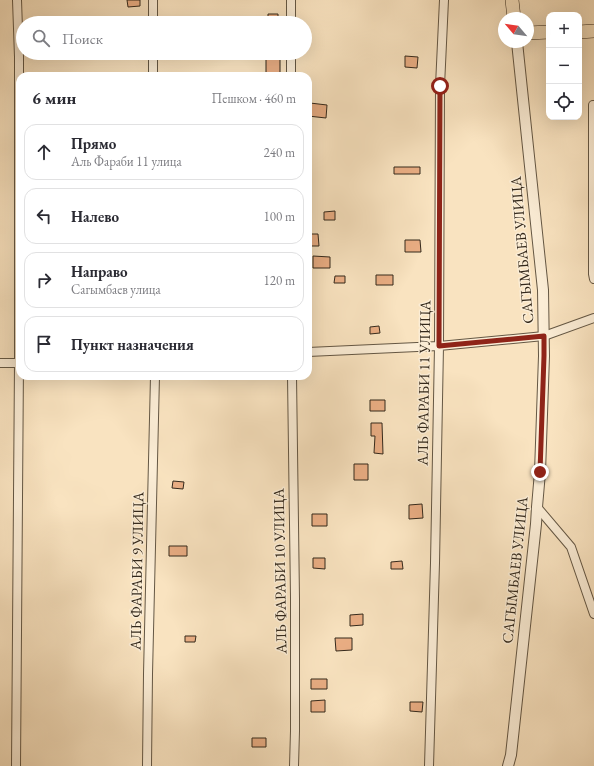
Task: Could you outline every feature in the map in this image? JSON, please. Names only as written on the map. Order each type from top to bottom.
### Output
[{"type":"main road","points":[[512,0],[513,12]]},
{"type":"main road","points":[[582,32],[594,31]]},
{"type":"main road","points":[[534,33],[546,32]]},
{"type":"street","points":[[17,0],[18,16]]},
{"type":"street","points":[[153,0],[153,16]]},
{"type":"street","points":[[291,0],[291,16]]},
{"type":"street","name":"АЛЬ ФАРАБИ 11 УЛИЦА","points":[[429,766],[439,346],[440,86],[444,0]]},
{"type":"street","name":"САГЫМБАЕВ УЛИЦА","points":[[508,766],[511,755],[536,532],[536,507],[540,472],[544,356],[542,290],[518,48]]},
{"type":"street","points":[[19,60],[19,72]]},
{"type":"street","points":[[153,60],[153,72]]},
{"type":"street","points":[[291,60],[291,72]]},
{"type":"street","points":[[594,105],[594,279]]},
{"type":"street","points":[[312,352],[439,346],[544,336],[594,318]]},
{"type":"street","points":[[0,363],[16,363]]},
{"type":"street","points":[[16,766],[20,380]]},
{"type":"street","name":"АЛЬ ФАРАБИ 9 УЛИЦА","points":[[147,766],[155,380]]},
{"type":"street","name":"АЛЬ ФАРАБИ 10 УЛИЦА","points":[[292,380],[295,598],[294,766]]},
{"type":"street","points":[[536,507],[571,547],[594,614]]},
{"type":"building","points":[[127,0],[140,0],[140,6],[128,7]]},
{"type":"building","points":[[268,14],[278,14],[278,16],[268,16]]},
{"type":"building","points":[[405,56],[418,57],[417,68],[405,67]]},
{"type":"building","points":[[266,60],[280,60],[280,72],[266,72]]},
{"type":"building","points":[[312,103],[327,105],[326,118],[312,116]]},
{"type":"building","points":[[394,167],[420,167],[420,174],[394,174]]},
{"type":"building","points":[[335,211],[335,220],[324,220],[324,212]]},
{"type":"building","points":[[312,234],[318,234],[319,246],[312,246]]},
{"type":"building","points":[[405,240],[420,240],[421,252],[405,252]]},
{"type":"building","points":[[313,256],[330,257],[330,268],[313,268]]},
{"type":"building","points":[[376,275],[393,275],[393,285],[376,285]]},
{"type":"building","points":[[335,276],[345,276],[345,283],[334,283]]},
{"type":"building","points":[[379,326],[380,333],[370,334],[370,327]]},
{"type":"building","points":[[370,400],[385,400],[385,411],[370,411]]},
{"type":"building","points":[[371,423],[382,423],[383,454],[374,453],[375,436],[371,436]]},
{"type":"building","points":[[354,464],[368,464],[368,480],[354,480]]},
{"type":"building","points":[[173,481],[184,482],[183,489],[172,488]]},
{"type":"building","points":[[422,504],[423,518],[409,519],[409,505]]},
{"type":"building","points":[[312,514],[327,514],[327,526],[312,526]]},
{"type":"building","points":[[169,546],[187,546],[187,556],[169,556]]},
{"type":"building","points":[[313,558],[325,558],[325,569],[313,568]]},
{"type":"building","points":[[402,561],[403,569],[391,569],[391,562]]},
{"type":"building","points":[[363,614],[363,625],[350,626],[350,615]]},
{"type":"building","points":[[185,636],[196,636],[195,642],[185,642]]},
{"type":"building","points":[[335,638],[352,638],[352,650],[336,651]]},
{"type":"building","points":[[311,679],[327,679],[327,689],[311,689]]},
{"type":"building","points":[[325,700],[325,712],[311,712],[311,701]]},
{"type":"building","points":[[410,702],[423,702],[422,712],[410,711]]},
{"type":"building","points":[[252,738],[266,738],[266,747],[252,747]]},
{"type":"route","points":[[440,86],[439,346],[544,336],[540,472]]}]
